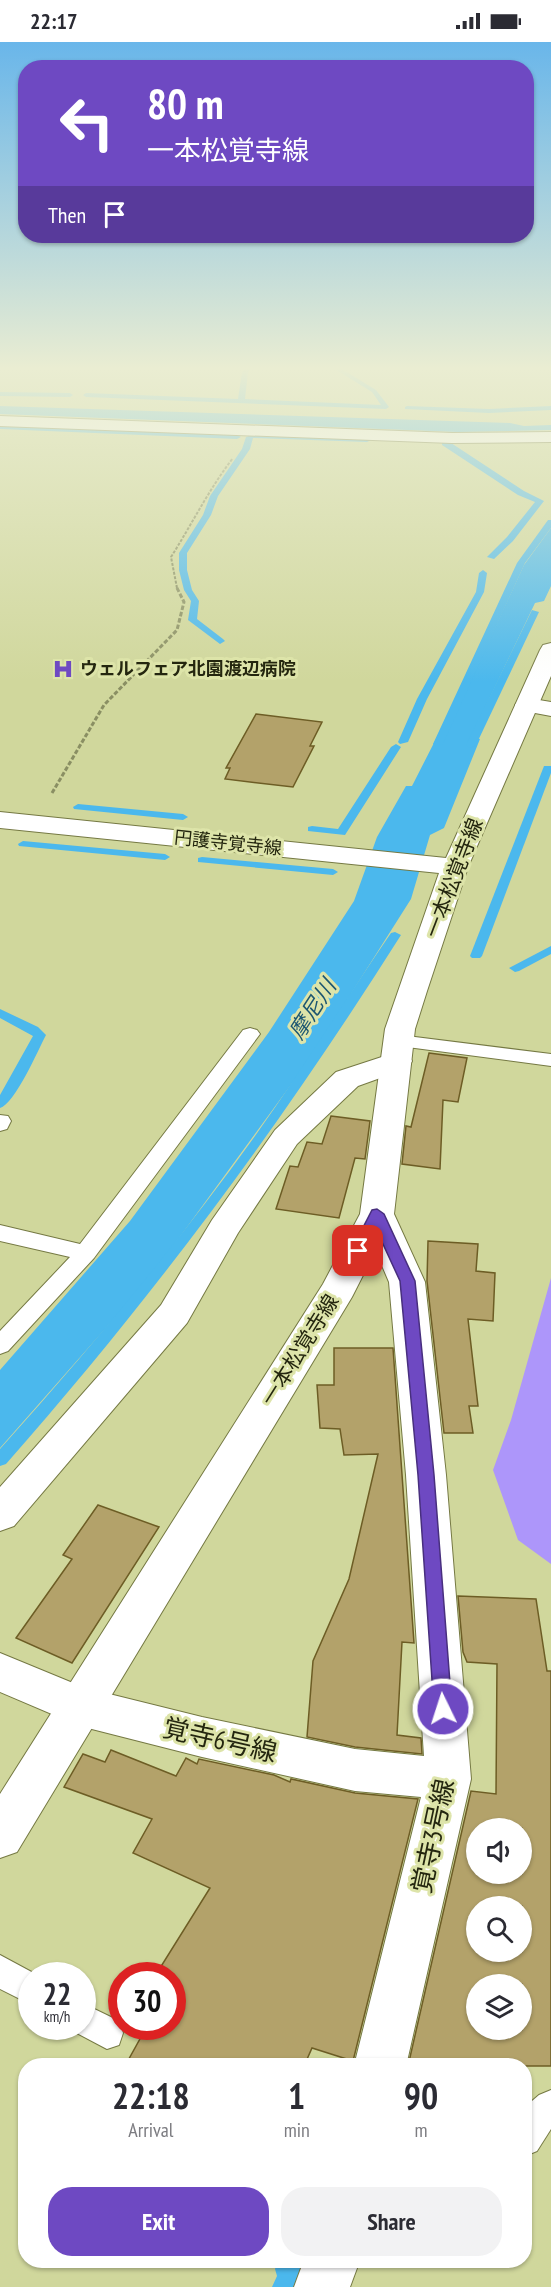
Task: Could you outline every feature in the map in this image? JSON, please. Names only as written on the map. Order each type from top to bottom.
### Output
[{"type":"street","name":"一本松覚寺線","points":[[0,1836],[339,1288],[377,1214],[400,1029],[412,991],[443,866],[539,707],[551,650]]},
{"type":"street","name":"円護寺覚寺線","points":[[0,820],[443,866]]},
{"type":"street","points":[[0,1515],[174,1314],[224,1227],[286,1137],[347,1079],[398,1051]]},
{"type":"street","name":"覚寺3号線","points":[[377,1214],[407,1281],[426,1475],[448,1779],[382,2058]]},
{"type":"street","name":"覚寺6号線","points":[[0,1672],[80,1706],[202,1737],[355,1770],[448,1779]]},
{"type":"street","points":[[322,2287],[329,2268]]},
{"type":"lane","points":[[0,1345],[86,1253],[250,1034]]},
{"type":"lane","points":[[530,1057],[551,1044]]},
{"type":"lane","points":[[398,1051],[551,1060]]},
{"type":"lane","points":[[0,1233],[86,1253]]},
{"type":"lane","points":[[0,1971],[18,1981]]},
{"type":"lane","points":[[532,2126],[551,2107]]},
{"type":"path","points":[[33,823],[104,705],[177,630],[184,602],[175,584],[171,557],[177,545],[193,525],[212,485],[221,473]]},
{"type":"shaded area","points":[[551,1278],[551,1564],[518,1540],[493,1470],[511,1420]]},
{"type":"water","name":"摩尼川","points":[[551,528],[551,586],[544,601],[535,603],[471,737],[480,739],[444,828],[430,835],[411,899],[309,1060],[149,1279],[0,1448],[0,1370],[130,1221],[269,1032],[354,901],[377,837],[406,786],[412,786],[439,733],[446,734],[524,565]]},
{"type":"building","points":[[256,714],[322,722],[310,746],[314,746],[293,787],[225,779],[230,768],[226,768]]},
{"type":"building","points":[[429,1053],[467,1058],[458,1102],[443,1100],[440,1169],[402,1164],[406,1126],[411,1127]]},
{"type":"building","points":[[331,1116],[370,1121],[365,1159],[355,1158],[339,1218],[276,1209],[290,1166],[298,1167],[307,1142],[322,1144]]},
{"type":"building","points":[[428,1241],[478,1244],[476,1271],[495,1273],[493,1321],[468,1319],[478,1406],[469,1406],[473,1433],[444,1433],[427,1281]]},
{"type":"building","points":[[334,1348],[393,1348],[414,1643],[402,1642],[397,1735],[421,1738],[422,1754],[355,1747],[307,1737],[313,1661],[349,1579],[378,1454],[344,1455],[340,1429],[320,1428],[317,1385],[334,1385]]},
{"type":"building","points":[[98,1505],[159,1527],[72,1663],[16,1638],[72,1559],[63,1555]]},
{"type":"building","points":[[458,1596],[536,1599],[547,1671],[551,1671],[551,2066],[532,2066],[532,2058],[410,2058],[471,1791],[496,1794],[497,1664],[467,1662],[463,1652]]},
{"type":"building","points":[[111,1750],[176,1776],[186,1758],[197,1764],[199,1759],[274,1775],[290,1782],[291,1779],[355,1793],[418,1799],[354,2058],[344,2058],[312,2048],[308,2058],[129,2058],[139,2040],[186,2040],[186,1962],[164,1962],[210,1888],[133,1853],[152,1819],[64,1787],[83,1754],[105,1762]]},
{"type":"waterway","points":[[220,641],[192,620],[195,601],[188,590],[183,570],[183,553],[207,515],[214,496],[229,473]]},
{"type":"waterway","points":[[490,473],[521,493],[540,501],[510,539],[491,557]]},
{"type":"waterway","points":[[438,744],[521,563],[551,522]]},
{"type":"waterway","points":[[403,742],[422,699],[480,592],[483,573]]},
{"type":"waterway","points":[[471,745],[535,612]]},
{"type":"waterway","points":[[341,833],[396,747]]},
{"type":"waterway","points":[[476,956],[548,768]]},
{"type":"waterway","points":[[78,807],[183,817]]},
{"type":"waterway","points":[[312,829],[335,831]]},
{"type":"waterway","points":[[23,844],[165,857]]},
{"type":"waterway","points":[[202,860],[333,872]]},
{"type":"waterway","points":[[0,1460],[108,1336],[210,1206],[306,1073],[395,935]]},
{"type":"waterway","points":[[515,968],[551,949]]},
{"type":"waterway","points":[[0,1013],[40,1035],[0,1104]]},
{"type":"waterway","points":[[284,2287],[292,2272],[286,2268]]},
{"type":"place","name":"ウェルフェア北園渡辺病院","points":[[63,669]]},
{"type":"route","points":[[358,1251],[377,1214],[407,1281],[426,1475],[443,1709]]}]
